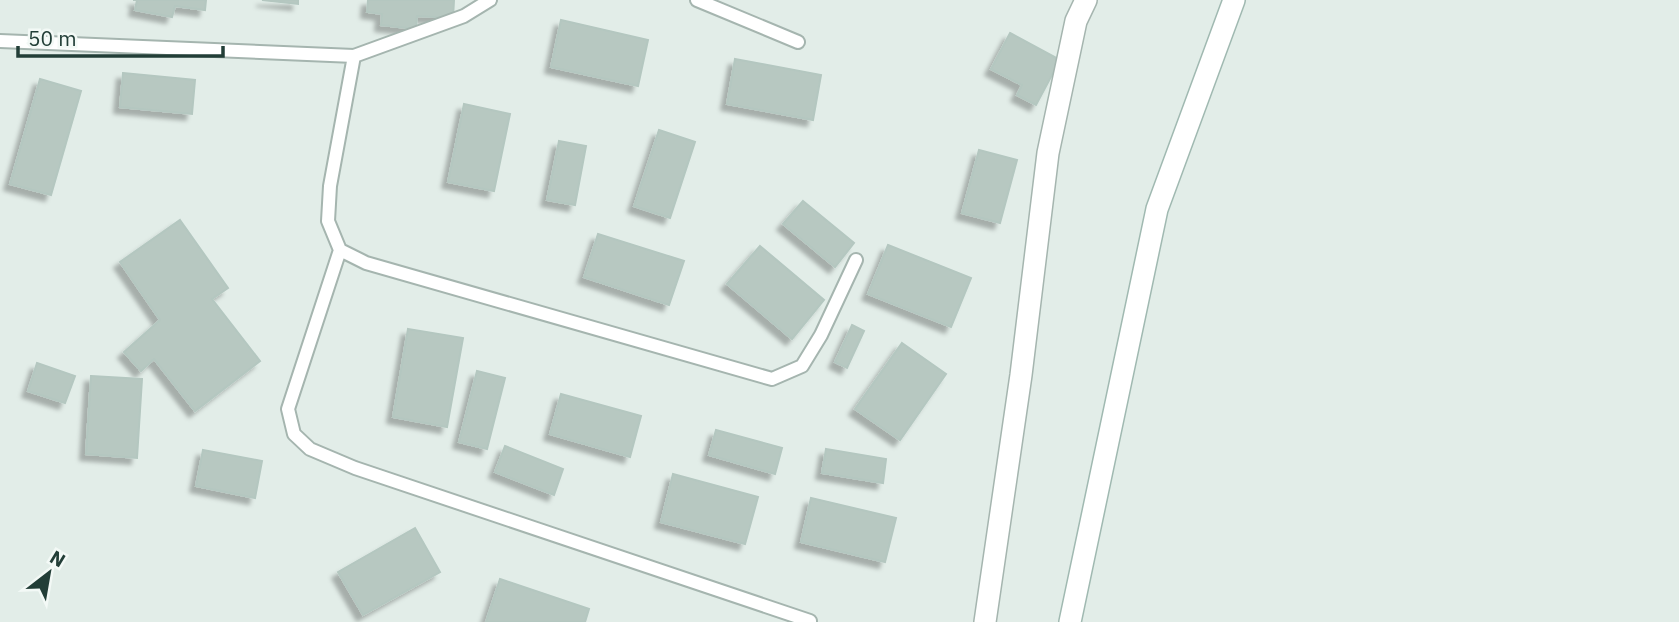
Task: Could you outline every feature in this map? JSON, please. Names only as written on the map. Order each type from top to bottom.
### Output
[{"type":"main road","points":[[985,622],[1021,376],[1048,153],[1076,21],[1086,0]]},
{"type":"main road","points":[[1070,622],[1157,209],[1234,0]]},
{"type":"lane","points":[[0,41],[354,56],[464,16],[490,0]]},
{"type":"lane","points":[[697,0],[798,41]]},
{"type":"lane","points":[[354,56],[330,186],[328,221],[340,250],[288,409],[295,434],[310,449],[355,468],[810,621]]},
{"type":"lane","points":[[340,250],[366,263],[772,379],[802,366],[821,335],[856,260]]},
{"type":"building","points":[[137,0],[206,0],[205,10],[175,6],[172,17],[135,10]]},
{"type":"building","points":[[262,0],[298,0],[298,4]]},
{"type":"building","points":[[368,0],[454,0],[453,18],[417,16],[416,29],[381,25],[382,14],[367,12]]},
{"type":"building","points":[[561,20],[648,40],[638,86],[551,67]]},
{"type":"building","points":[[1010,33],[1060,60],[1036,105],[1017,95],[1022,85],[991,69]]},
{"type":"building","points":[[735,59],[821,75],[813,120],[727,104]]},
{"type":"building","points":[[123,73],[195,80],[192,114],[120,107]]},
{"type":"building","points":[[40,79],[81,91],[51,195],[10,184]]},
{"type":"building","points":[[464,104],[510,114],[494,191],[448,182]]},
{"type":"building","points":[[659,130],[695,142],[670,218],[634,206]]},
{"type":"building","points":[[559,141],[586,146],[575,205],[547,200]]},
{"type":"building","points":[[979,150],[1017,160],[1000,223],[962,213]]},
{"type":"building","points":[[803,201],[854,243],[835,267],[783,224]]},
{"type":"building","points":[[180,220],[228,288],[212,299],[260,361],[195,411],[154,359],[141,371],[124,352],[160,320],[120,262]]},
{"type":"building","points":[[598,234],[684,261],[669,305],[584,277]]},
{"type":"building","points":[[888,245],[971,278],[951,327],[868,294]]},
{"type":"building","points":[[760,246],[824,300],[792,339],[727,284]]},
{"type":"building","points":[[852,325],[864,331],[847,368],[835,362]]},
{"type":"building","points":[[408,329],[463,338],[447,427],[393,417]]},
{"type":"building","points":[[902,343],[946,374],[900,440],[855,409]]},
{"type":"building","points":[[37,363],[75,376],[65,403],[28,391]]},
{"type":"building","points":[[477,371],[505,378],[487,449],[459,442]]},
{"type":"building","points":[[91,376],[142,379],[137,458],[86,454]]},
{"type":"building","points":[[561,394],[641,416],[630,457],[550,434]]},
{"type":"building","points":[[716,430],[782,448],[775,474],[709,455]]},
{"type":"building","points":[[505,446],[563,469],[554,495],[495,472]]},
{"type":"building","points":[[826,449],[886,459],[883,483],[822,473]]},
{"type":"building","points":[[203,450],[262,461],[255,498],[196,486]]},
{"type":"building","points":[[673,474],[758,497],[745,544],[661,522]]},
{"type":"building","points":[[811,498],[896,518],[885,562],[801,542]]},
{"type":"building","points":[[415,528],[440,572],[363,615],[338,572]]},
{"type":"building","points":[[500,579],[589,609],[585,622],[486,622]]}]
